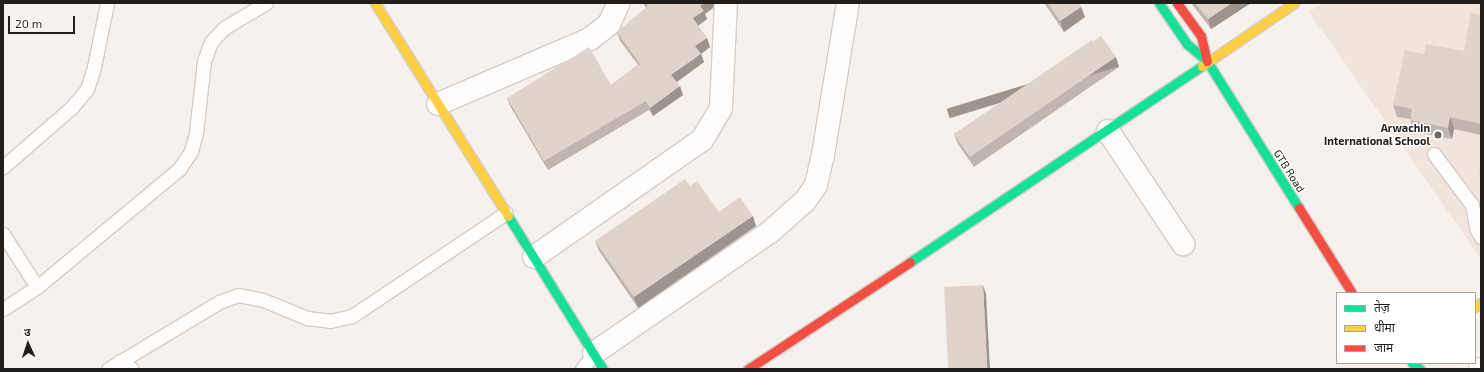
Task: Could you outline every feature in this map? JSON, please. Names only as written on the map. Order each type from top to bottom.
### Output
[{"type":"street","points":[[375,3],[534,257],[593,364],[770,232],[805,202],[816,185],[823,155],[848,3]]},
{"type":"street","points":[[438,104],[590,39],[609,24],[618,3]]},
{"type":"street","points":[[534,257],[702,140],[720,108],[726,3]]},
{"type":"street","name":"GTB Road","points":[[1159,3],[1187,44],[1207,61],[1351,292]]},
{"type":"street","name":"GTB Road","points":[[1177,3],[1201,36],[1207,61]]},
{"type":"street","points":[[748,369],[1108,131],[1207,61],[1294,3]]},
{"type":"street","points":[[1108,131],[1183,244]]},
{"type":"lane","points":[[3,167],[72,107],[86,89],[94,67],[107,3]]},
{"type":"lane","points":[[3,309],[37,287],[179,168],[191,150],[196,132],[204,61],[212,42],[224,28],[266,3]]},
{"type":"lane","points":[[1434,154],[1472,205],[1480,231]]},
{"type":"lane","points":[[108,369],[219,302],[238,295],[263,300],[307,318],[330,321],[352,316],[506,213]]},
{"type":"lane","points":[[3,234],[37,287]]},
{"type":"lane","points":[[120,361],[132,369]]},
{"type":"shaded area","name":"Arwachin International School","points":[[1323,3],[1481,3],[1481,259],[1309,12]]},
{"type":"building","points":[[646,3],[704,3],[700,6],[704,11],[693,18],[707,38],[695,46],[701,54],[671,75],[680,86],[650,108],[646,101],[544,161],[507,98],[589,47],[611,85],[640,64],[617,32],[648,6]]},
{"type":"building","points":[[1048,3],[1079,3],[1081,7],[1060,21]]},
{"type":"building","points":[[1195,3],[1232,3],[1208,19]]},
{"type":"building","points":[[1471,13],[1481,15],[1481,124],[1450,117],[1448,128],[1410,120],[1412,109],[1393,105],[1405,50],[1424,54],[1426,44],[1464,51]]},
{"type":"building","points":[[1101,36],[1116,57],[970,157],[954,134],[1092,40],[1093,42]]},
{"type":"building","points":[[685,179],[690,186],[697,181],[719,212],[740,197],[753,216],[634,297],[595,241]]},
{"type":"building","points":[[983,285],[987,369],[948,369],[944,287]]},
{"type":"traffic: fast","points":[[1159,3],[1187,44],[1207,61],[1299,208]]},
{"type":"traffic: fast","points":[[910,262],[1202,66]]},
{"type":"traffic: fast","points":[[508,216],[603,369]]},
{"type":"traffic: fast","points":[[1413,364],[1420,369]]},
{"type":"traffic: slow","points":[[375,3],[508,216]]},
{"type":"traffic: slow","points":[[1202,66],[1294,3]]},
{"type":"traffic: slow","points":[[1476,306],[1481,303]]},
{"type":"traffic: jam","points":[[1177,3],[1201,36],[1207,61]]},
{"type":"traffic: jam","points":[[1299,208],[1351,292]]},
{"type":"traffic: jam","points":[[748,369],[910,262]]},
{"type":"place","name":"Arwachin International School","points":[[1438,135]]}]
